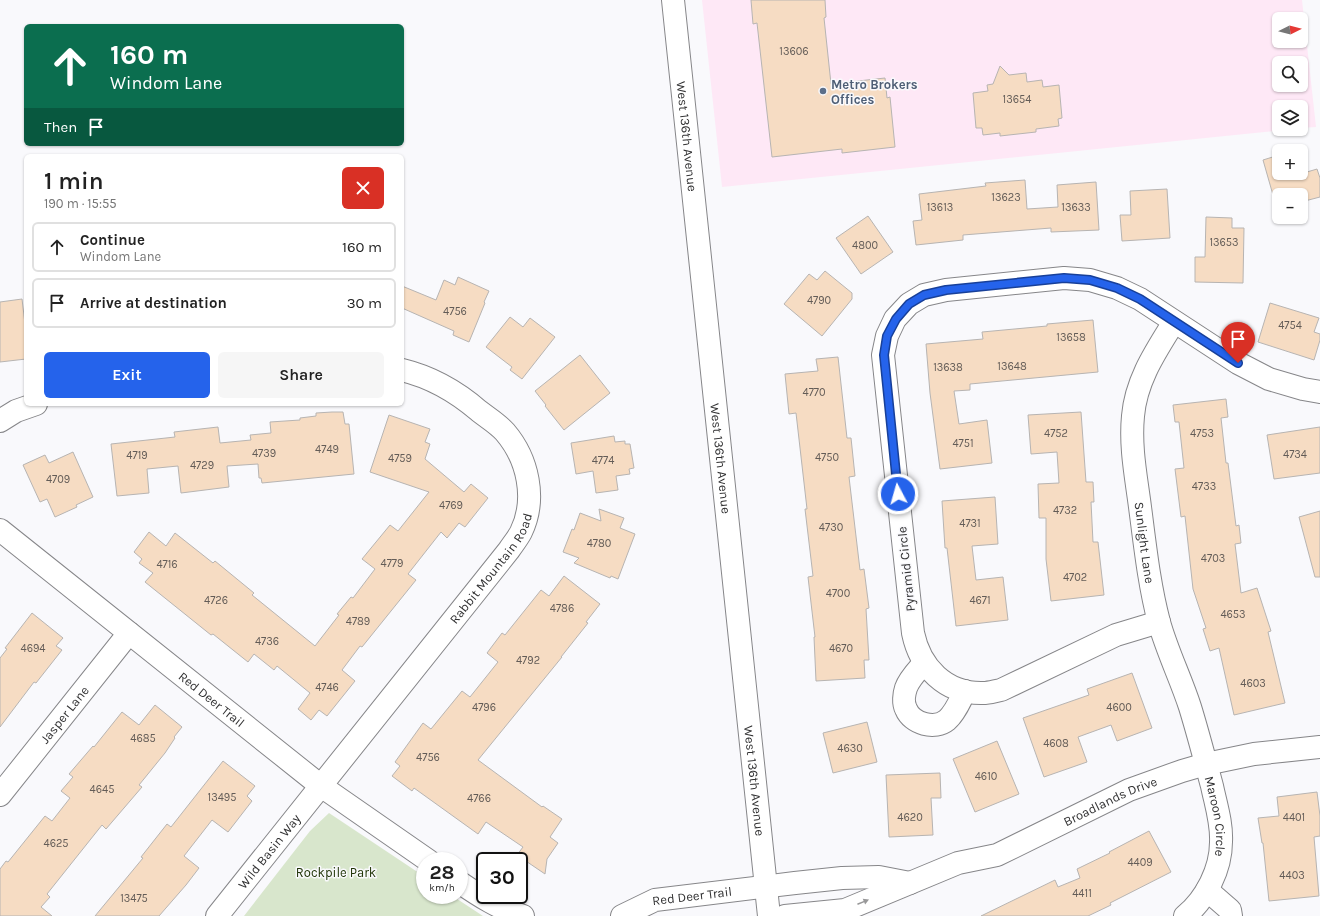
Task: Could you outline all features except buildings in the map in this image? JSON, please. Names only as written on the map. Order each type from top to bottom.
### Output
[{"type":"street","name":"West 136th Avenue","points":[[673,0],[769,916]]},
{"type":"street","name":"Pyramid Circle","points":[[1159,622],[1116,635],[1001,690],[983,693],[965,691],[953,688],[936,677],[924,663],[916,646],[913,633],[884,355],[887,336],[896,319],[909,304],[924,295],[946,290],[1064,278],[1090,280],[1117,288],[1140,299],[1238,363],[1270,378],[1303,389],[1320,392]]},
{"type":"street","name":"Sunlight Lane","points":[[1174,322],[1150,360],[1140,385],[1133,414],[1132,444],[1149,580],[1159,622],[1190,707],[1206,764]]},
{"type":"street","name":"Rabbit Mountain Road","points":[[321,786],[509,550],[521,531],[528,510],[529,490],[526,468],[518,449],[505,432],[468,402],[442,385],[414,373],[404,370]]},
{"type":"street","points":[[0,421],[16,411],[30,406]]},
{"type":"street","name":"Red Deer Trail","points":[[0,530],[321,786],[416,852]]},
{"type":"street","name":"Jasper Lane","points":[[0,795],[129,633]]},
{"type":"street","points":[[924,663],[913,675],[906,687],[904,700],[905,708],[910,716],[916,721],[931,726],[945,722],[951,716],[965,691]]},
{"type":"street","name":"Broadlands Drive","points":[[785,916],[845,910],[958,863],[997,855],[1129,790],[1182,771],[1206,764],[1254,754],[1320,748]]},
{"type":"street","name":"Maroon Circle","points":[[1185,916],[1193,910],[1207,890],[1217,866],[1221,843],[1220,821],[1206,764]]},
{"type":"street","name":"Wild Basin Way","points":[[217,916],[321,786]]},
{"type":"street","points":[[766,887],[842,878],[879,877],[910,883]]},
{"type":"street","name":"Red Deer Trail","points":[[622,916],[655,900],[766,887]]},
{"type":"street","points":[[468,888],[484,900],[512,914]]},
{"type":"street","points":[[1207,890],[1230,910],[1231,916]]},
{"type":"shaded area","points":[[702,0],[1302,0],[1303,12],[1272,12],[1272,48],[1307,48],[1316,127],[1308,128],[1308,100],[1272,100],[1272,131],[722,187]]},
{"type":"green space","name":"Rockpile Park","points":[[329,813],[416,871],[416,904],[465,904],[483,916],[244,916],[310,831]]},
{"type":"place","name":"Metro Brokers Offices","points":[[823,91]]},
{"type":"route","points":[[898,494],[884,355],[887,336],[896,319],[909,304],[924,295],[946,290],[1064,278],[1090,280],[1117,288],[1140,299],[1238,363]]}]
